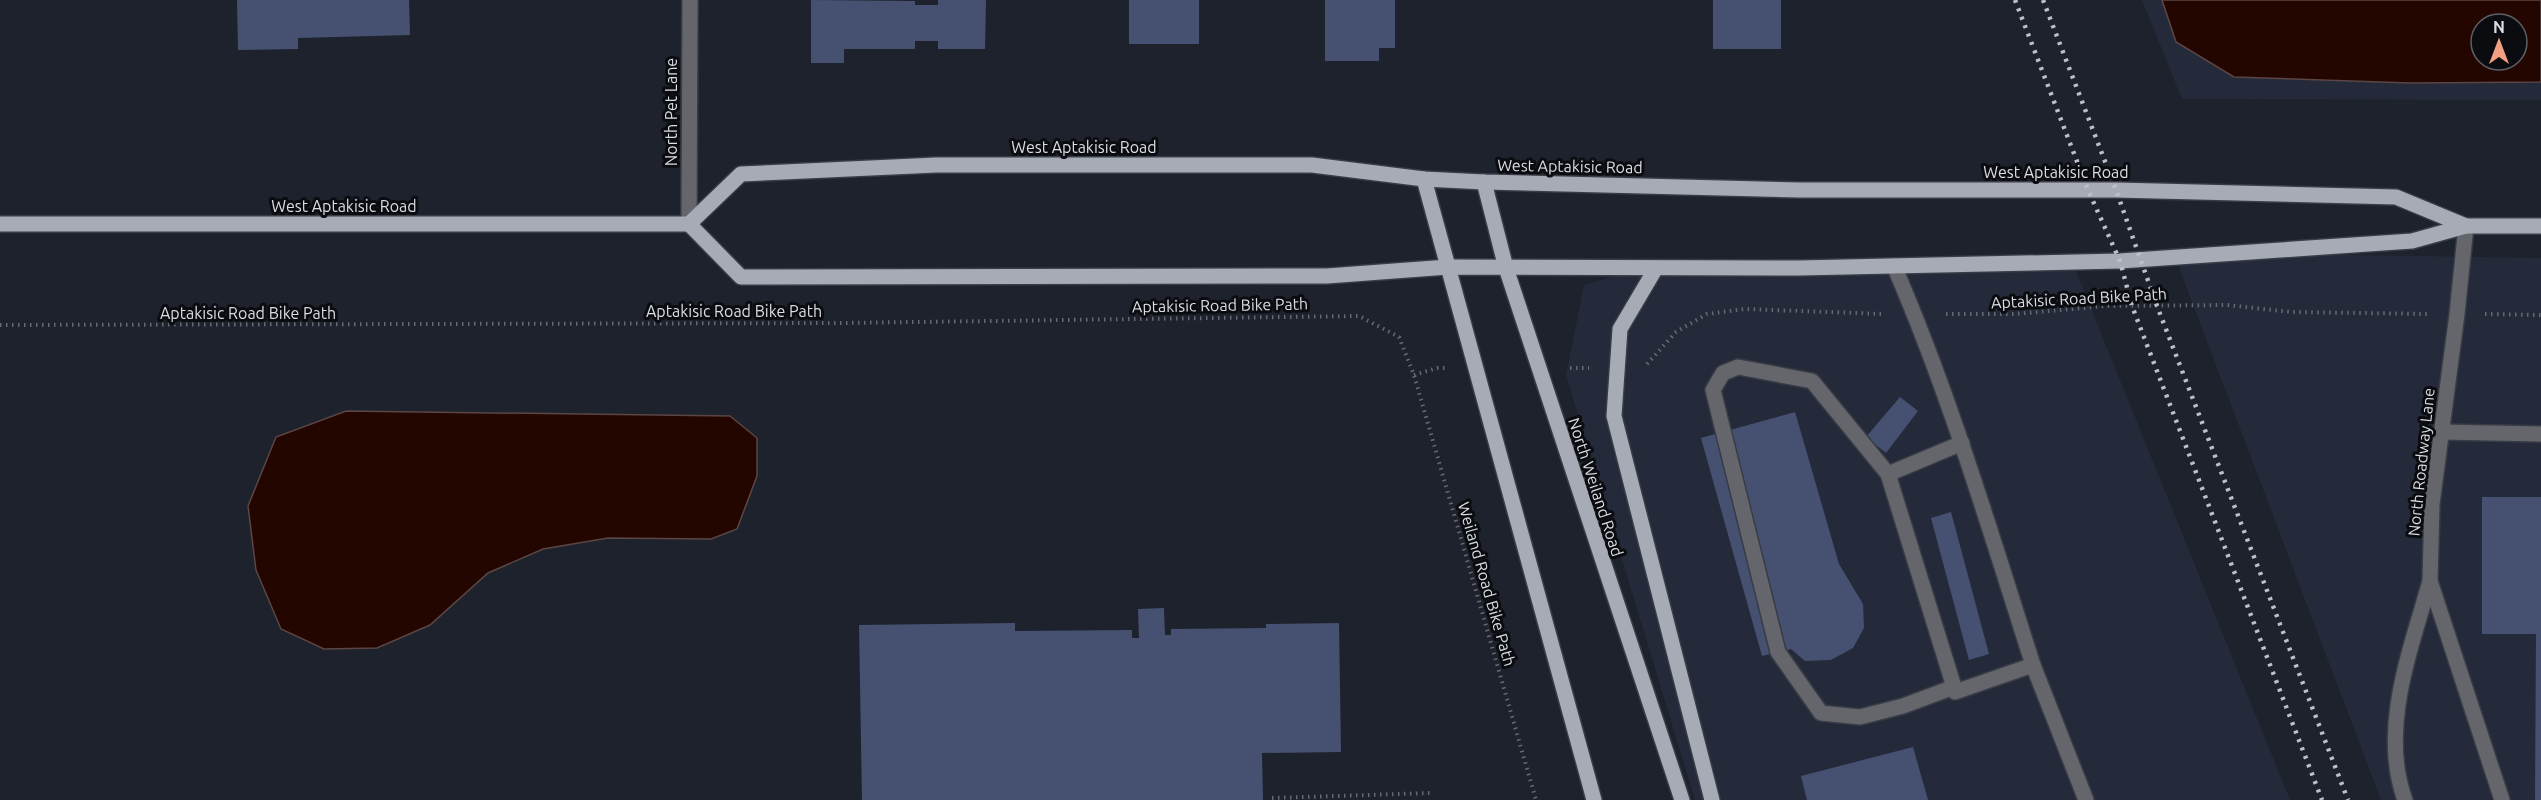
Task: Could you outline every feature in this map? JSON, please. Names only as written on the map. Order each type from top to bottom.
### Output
[{"type":"main road","name":"West Aptakisic Road","points":[[0,224],[689,224],[741,174],[936,165],[1312,165],[1424,179],[1484,182],[1799,190],[2116,190],[2396,197],[2466,226]]},
{"type":"main road","points":[[1424,179],[1594,800]]},
{"type":"main road","name":"North Weiland Road","points":[[1484,182],[1506,268],[1682,800]]},
{"type":"main road","name":"West Aptakisic Road","points":[[689,224],[741,277],[1327,276],[1448,267],[1894,266],[2142,260],[2412,241],[2466,226],[2541,226]]},
{"type":"main road","points":[[1656,268],[1620,329],[1614,416],[1712,800]]},
{"type":"street","name":"North Pet Lane","points":[[689,224],[690,0]]},
{"type":"street","name":"North Roadway Lane","points":[[2466,226],[2432,504],[2430,581],[2502,800]]},
{"type":"street","points":[[1894,266],[1915,314],[1962,443],[2033,665],[2086,800]]},
{"type":"street","points":[[1954,687],[1903,706],[1860,717],[1821,713],[1778,652],[1713,390],[1723,373],[1738,367],[1812,381],[1888,474],[1954,687],[1955,692],[2033,665]]},
{"type":"street","points":[[2441,432],[2541,434]]},
{"type":"street","points":[[1888,474],[1962,443]]},
{"type":"street","points":[[2405,800],[2400,788],[2395,741],[2398,709],[2401,687],[2430,581]]},
{"type":"path","name":"Aptakisic Road Bike Path","points":[[1639,367],[1651,363],[1676,332],[1707,314],[1745,309],[1915,314],[2015,314],[2105,306],[2227,305],[2290,312],[2541,315]]},
{"type":"path","name":"Aptakisic Road Bike Path","points":[[0,325],[841,323],[1359,316],[1400,338],[1414,375]]},
{"type":"path","points":[[1414,375],[1437,368]]},
{"type":"path","name":"Weiland Road Bike Path","points":[[1414,375],[1536,800]]},
{"type":"path","points":[[1272,798],[1431,793]]},
{"type":"shaded area","points":[[2142,0],[2541,0],[2541,100],[2182,99]]},
{"type":"shaded area","points":[[2162,0],[2541,0],[2541,82],[2410,83],[2234,77],[2176,42]]},
{"type":"shaded area","points":[[2173,252],[2541,258],[2541,800],[2381,800]]},
{"type":"shaded area","points":[[2069,254],[2290,800],[1695,800],[1566,375],[1584,285],[1643,268]]},
{"type":"shaded area","points":[[346,411],[730,416],[757,438],[757,476],[737,529],[711,539],[608,538],[543,549],[488,573],[430,625],[377,648],[324,649],[281,629],[256,570],[248,506],[276,437]]},
{"type":"building","points":[[237,0],[409,0],[410,35],[298,38],[298,49],[238,50]]},
{"type":"building","points":[[811,0],[915,1],[915,5],[938,5],[938,0],[986,0],[985,49],[938,49],[938,41],[915,41],[915,49],[844,49],[844,63],[811,63]]},
{"type":"building","points":[[1129,0],[1199,0],[1199,44],[1129,44]]},
{"type":"building","points":[[1325,0],[1395,0],[1395,48],[1379,48],[1379,61],[1325,61]]},
{"type":"building","points":[[1713,0],[1781,0],[1781,49],[1713,49]]},
{"type":"building","points":[[1900,397],[1918,411],[1886,453],[1866,437]]},
{"type":"building","points":[[1795,412],[1839,564],[1863,604],[1864,628],[1853,648],[1831,660],[1805,661],[1791,649],[1762,656],[1701,438]]},
{"type":"building","points":[[2482,497],[2541,497],[2541,800],[2535,800],[2536,634],[2482,634]]},
{"type":"building","points":[[1951,512],[1989,654],[1969,660],[1931,518]]},
{"type":"building","points":[[1164,608],[1165,635],[1171,635],[1171,629],[1266,628],[1266,624],[1339,623],[1341,752],[1262,753],[1263,800],[862,800],[859,625],[1015,623],[1015,631],[1132,630],[1132,638],[1139,638],[1138,609]]},
{"type":"building","points":[[1913,747],[1928,800],[1807,800],[1801,776]]},
{"type":"railway","points":[[2015,0],[2088,190],[2120,261],[2132,306],[2322,800]]},
{"type":"railway","points":[[2043,0],[2116,190],[2157,306],[2348,800]]}]
